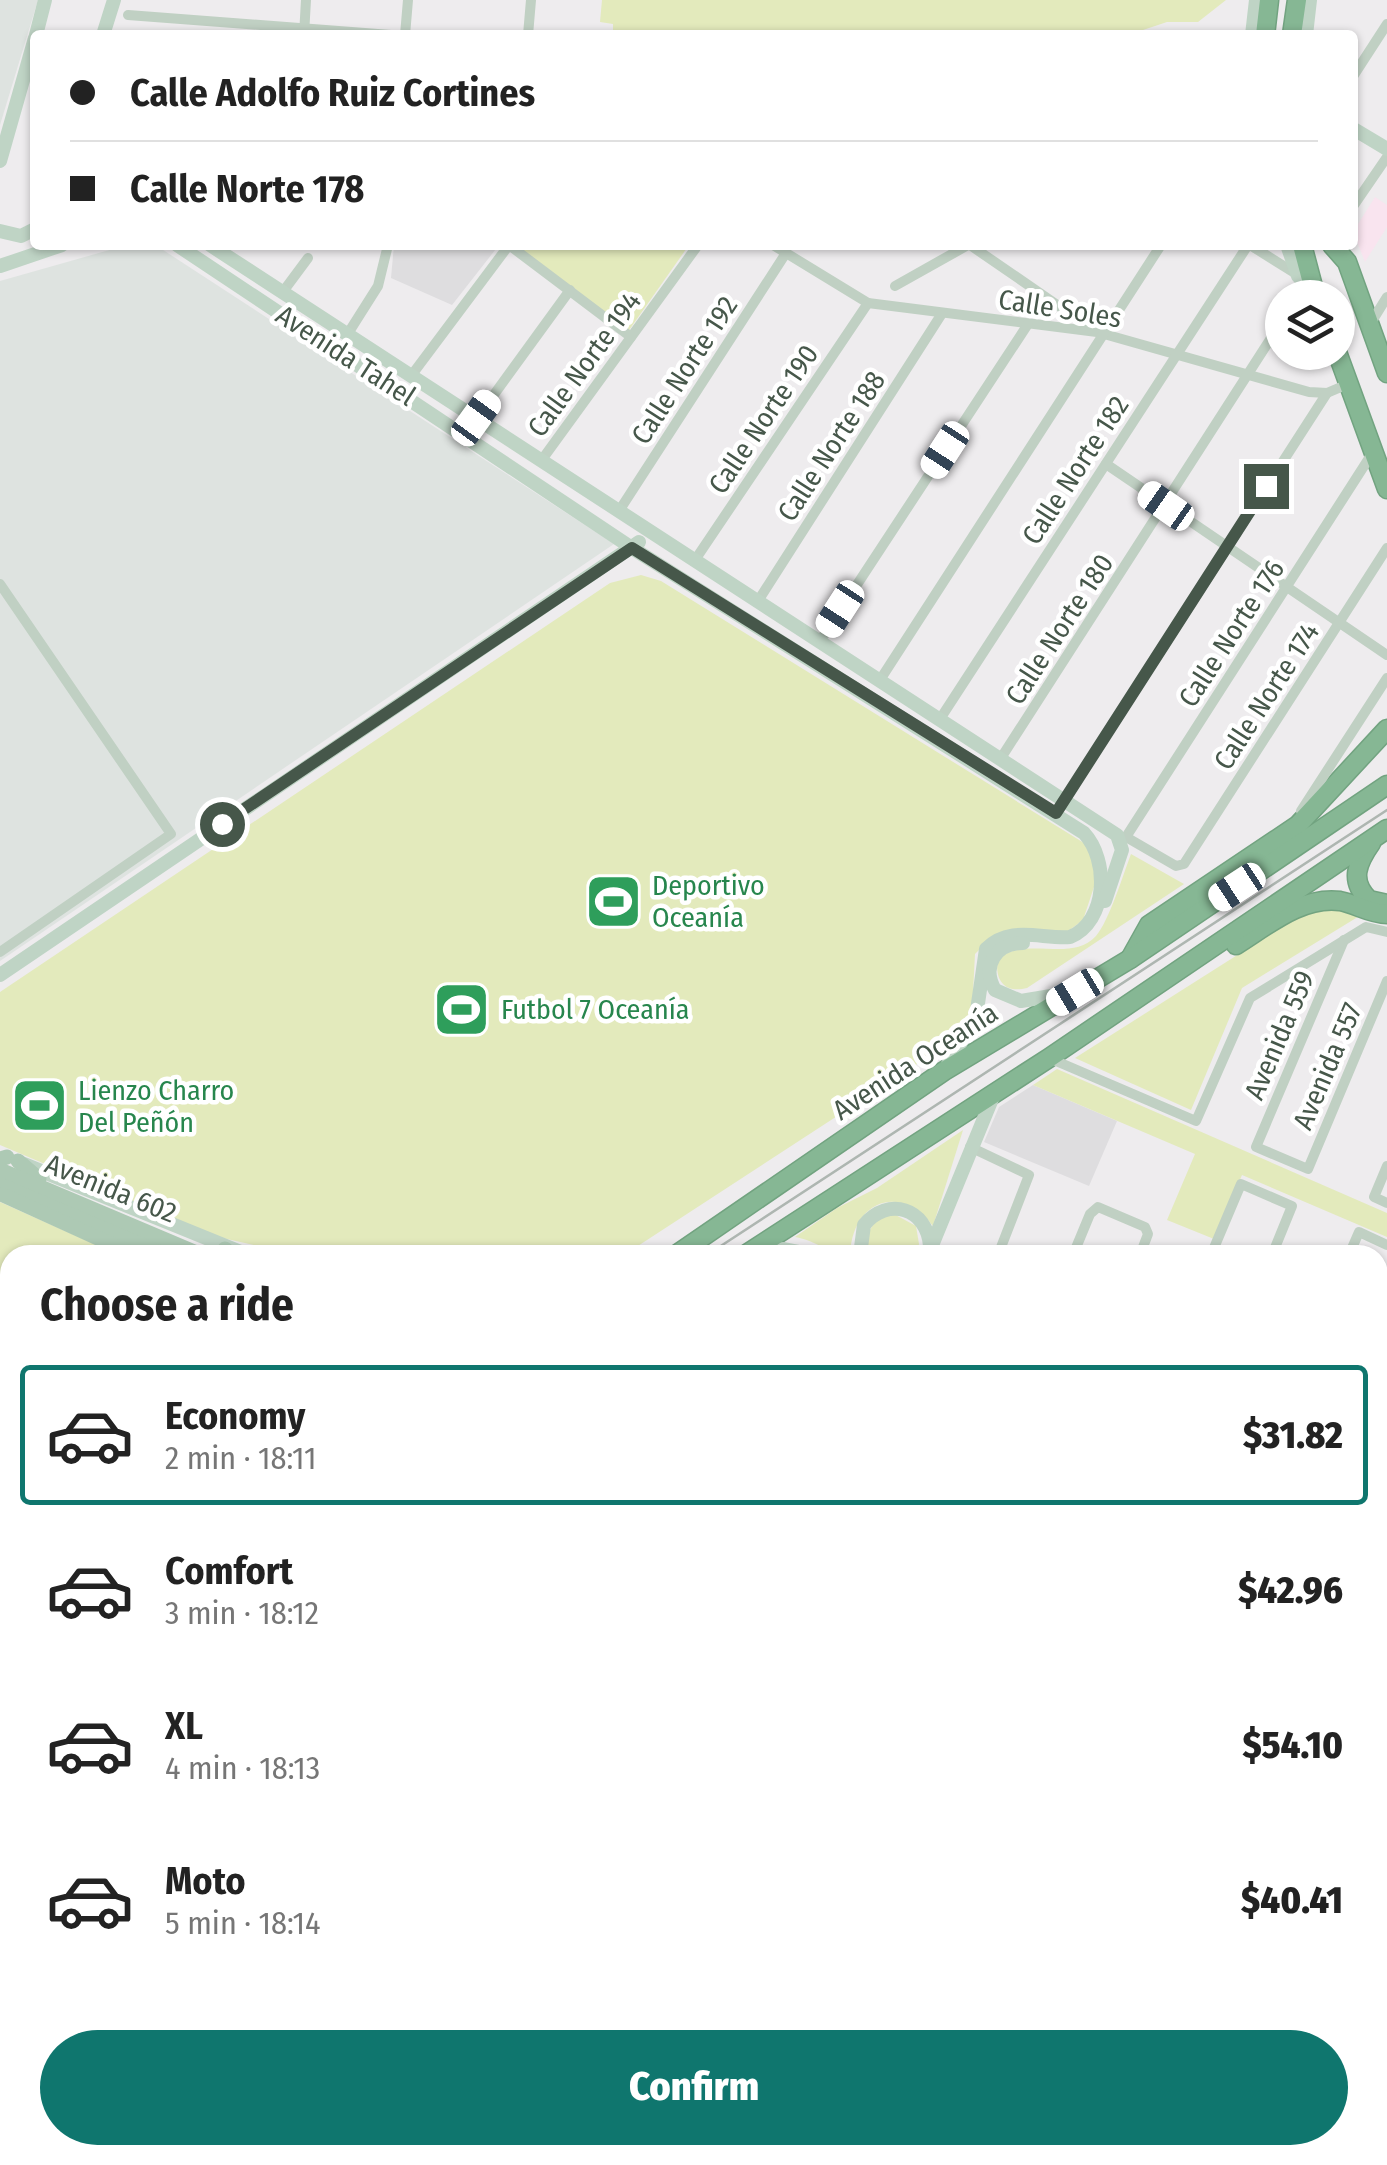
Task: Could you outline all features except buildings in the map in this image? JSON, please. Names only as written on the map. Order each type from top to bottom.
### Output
[{"type":"highway","points":[[1265,30],[1269,0]]},
{"type":"highway","points":[[1293,30],[1297,0]]},
{"type":"highway","points":[[1302,250],[1305,280]]},
{"type":"highway","points":[[1346,254],[1378,329],[1387,374]]},
{"type":"highway","points":[[1343,370],[1387,489]]},
{"type":"highway","points":[[1130,958],[1150,925],[1298,825],[1387,730]]},
{"type":"highway","name":"Avenida Oceanía","points":[[690,1245],[944,1070],[1130,958],[1387,785]]},
{"type":"highway","points":[[1381,833],[1360,860],[1356,882],[1369,900],[1387,904]]},
{"type":"highway","points":[[760,1245],[1049,1058],[1381,833]]},
{"type":"highway","points":[[1180,968],[1209,959],[1309,904],[1340,902],[1387,914]]},
{"type":"main road","name":"Avenida 602","points":[[5,1160],[49,1188],[64,1203],[146,1245]]},
{"type":"main road","name":"Avenida 602","points":[[0,1189],[64,1203],[175,1245]]},
{"type":"main road","points":[[0,1189],[114,1245]]},
{"type":"street","points":[[38,30],[46,0]]},
{"type":"street","points":[[105,30],[114,0]]},
{"type":"street","points":[[304,30],[306,0]]},
{"type":"street","points":[[405,30],[408,0]]},
{"type":"street","points":[[528,30],[531,0]]},
{"type":"street","points":[[1253,30],[1256,0]]},
{"type":"street","points":[[1307,30],[1310,0]]},
{"type":"street","points":[[128,15],[293,30]]},
{"type":"street","points":[[1358,69],[1387,24]]},
{"type":"street","points":[[0,161],[30,58]]},
{"type":"street","points":[[1358,132],[1387,149]]},
{"type":"street","points":[[1358,199],[1387,158]]},
{"type":"street","points":[[0,231],[21,236],[30,232]]},
{"type":"street","points":[[0,266],[39,250]]},
{"type":"street","name":"Avenida Tahel","points":[[184,250],[632,548],[1084,833],[1099,856],[1101,885],[1088,922],[1070,937],[1016,934],[1004,936],[986,949],[976,1018],[944,1070]]},
{"type":"street","name":"Avenida Tahel","points":[[217,250],[1124,838],[1180,867]]},
{"type":"street","points":[[347,335],[378,286],[387,250]]},
{"type":"street","points":[[411,376],[505,250]]},
{"type":"street","points":[[516,250],[631,337]]},
{"type":"street","name":"Calle Norte 194","points":[[541,460],[694,250]]},
{"type":"street","name":"Calle Soles","points":[[781,250],[868,303],[1100,333],[1327,393]]},
{"type":"street","points":[[895,286],[960,250]]},
{"type":"street","points":[[976,250],[1100,333]]},
{"type":"street","points":[[880,680],[1100,333],[1158,250]]},
{"type":"street","name":"Calle Norte 182","points":[[940,719],[1246,250]]},
{"type":"street","points":[[1255,250],[1294,280]]},
{"type":"street","points":[[1289,250],[1302,280]]},
{"type":"street","name":"Calle Norte 192","points":[[619,511],[786,253]]},
{"type":"street","points":[[282,294],[308,258]]},
{"type":"street","points":[[476,418],[570,290]]},
{"type":"street","points":[[1378,329],[1387,297]]},
{"type":"street","name":"Calle Norte 190","points":[[695,560],[868,303]]},
{"type":"street","name":"Calle Norte 188","points":[[758,601],[941,315]]},
{"type":"street","points":[[820,641],[1028,324]]},
{"type":"street","name":"Calle Norte 180","points":[[1001,758],[1265,350]]},
{"type":"street","points":[[1056,813],[1327,393],[1348,384]]},
{"type":"street","name":"Calle Norte 176","points":[[1124,838],[1374,452]]},
{"type":"street","points":[[1106,464],[1387,655]]},
{"type":"street","points":[[0,975],[651,532]]},
{"type":"street","name":"Calle Norte 174","points":[[1180,867],[1387,548]]},
{"type":"street","points":[[0,584],[172,834],[0,952]]},
{"type":"street","points":[[1302,811],[1387,678]]},
{"type":"street","points":[[1075,992],[1012,1000],[995,990],[990,964],[1008,944],[1072,944],[1089,936],[1115,875],[1124,838]]},
{"type":"street","points":[[1049,1058],[1196,1121],[1250,998],[1368,926],[1387,932]]},
{"type":"street","name":"Avenida 559","points":[[1308,1169],[1256,1148],[1344,940]]},
{"type":"street","name":"Avenida 557","points":[[1308,1169],[1387,981]]},
{"type":"street","points":[[932,1245],[994,1094]]},
{"type":"street","points":[[970,1146],[1029,1175],[1002,1245]]},
{"type":"street","points":[[5,1160],[211,1245]]},
{"type":"street","points":[[1387,1166],[1374,1197],[1387,1203]]},
{"type":"street","points":[[1215,1245],[1241,1184],[1292,1206],[1276,1245]]},
{"type":"street","points":[[861,1245],[864,1225],[881,1210],[892,1208],[904,1209],[922,1222],[927,1245]]},
{"type":"street","points":[[1077,1245],[1094,1208],[1148,1230],[1143,1245]]},
{"type":"street","points":[[1354,1245],[1359,1232],[1387,1245]]},
{"type":"shaded area","points":[[0,0],[38,0],[0,125]]},
{"type":"shaded area","points":[[1375,197],[1387,205],[1387,227],[1365,262],[1358,244],[1358,224]]},
{"type":"shaded area","points":[[109,250],[163,250],[614,544],[0,961],[0,281]]},
{"type":"shaded area","points":[[394,250],[495,250],[452,305],[391,278]]},
{"type":"shaded area","points":[[1033,1085],[1117,1121],[1089,1186],[984,1142],[999,1107]]},
{"type":"green space","points":[[602,0],[1226,0],[1198,22],[1167,22],[1143,30],[613,30],[613,24],[600,22]]},
{"type":"green space","points":[[520,250],[685,250],[627,333]]},
{"type":"green space","name":"Deportivo Oceanía","points":[[641,575],[661,581],[1084,843],[1091,851],[1096,881],[1083,920],[1067,932],[992,937],[975,954],[972,1011],[957,1038],[639,1245],[254,1245],[218,1237],[0,1145],[0,992],[610,583]]},
{"type":"green space","points":[[1131,854],[1184,884],[1027,988],[1012,989],[1002,983],[998,958],[1010,952],[1074,948],[1096,936],[1111,909]]},
{"type":"green space","points":[[1339,907],[1361,915],[1242,988],[1191,1110],[1075,1058],[1305,912]]},
{"type":"green space","points":[[1057,1069],[1387,1213],[1387,1237],[1242,1175],[1214,1239],[1167,1220],[1195,1154],[1033,1085]]},
{"type":"green space","points":[[963,1130],[933,1226],[920,1212],[892,1202],[868,1211],[859,1222],[852,1245],[818,1245],[795,1237],[837,1208],[877,1188]]},
{"type":"green space","points":[[0,1202],[97,1245],[0,1245]]},
{"type":"green space","points":[[892,1213],[916,1226],[919,1245],[867,1245],[871,1228]]},
{"type":"railway","points":[[722,1245],[1387,810]]},
{"type":"place","name":"Deportivo Oceanía","points":[[613,901]]},
{"type":"place","name":"Futbol 7 Oceanía","points":[[462,1009]]},
{"type":"place","name":"Lienzo Charro Del Peñón","points":[[39,1106]]},
{"type":"route","points":[[222,824],[632,548],[1056,813],[1266,486]]}]
